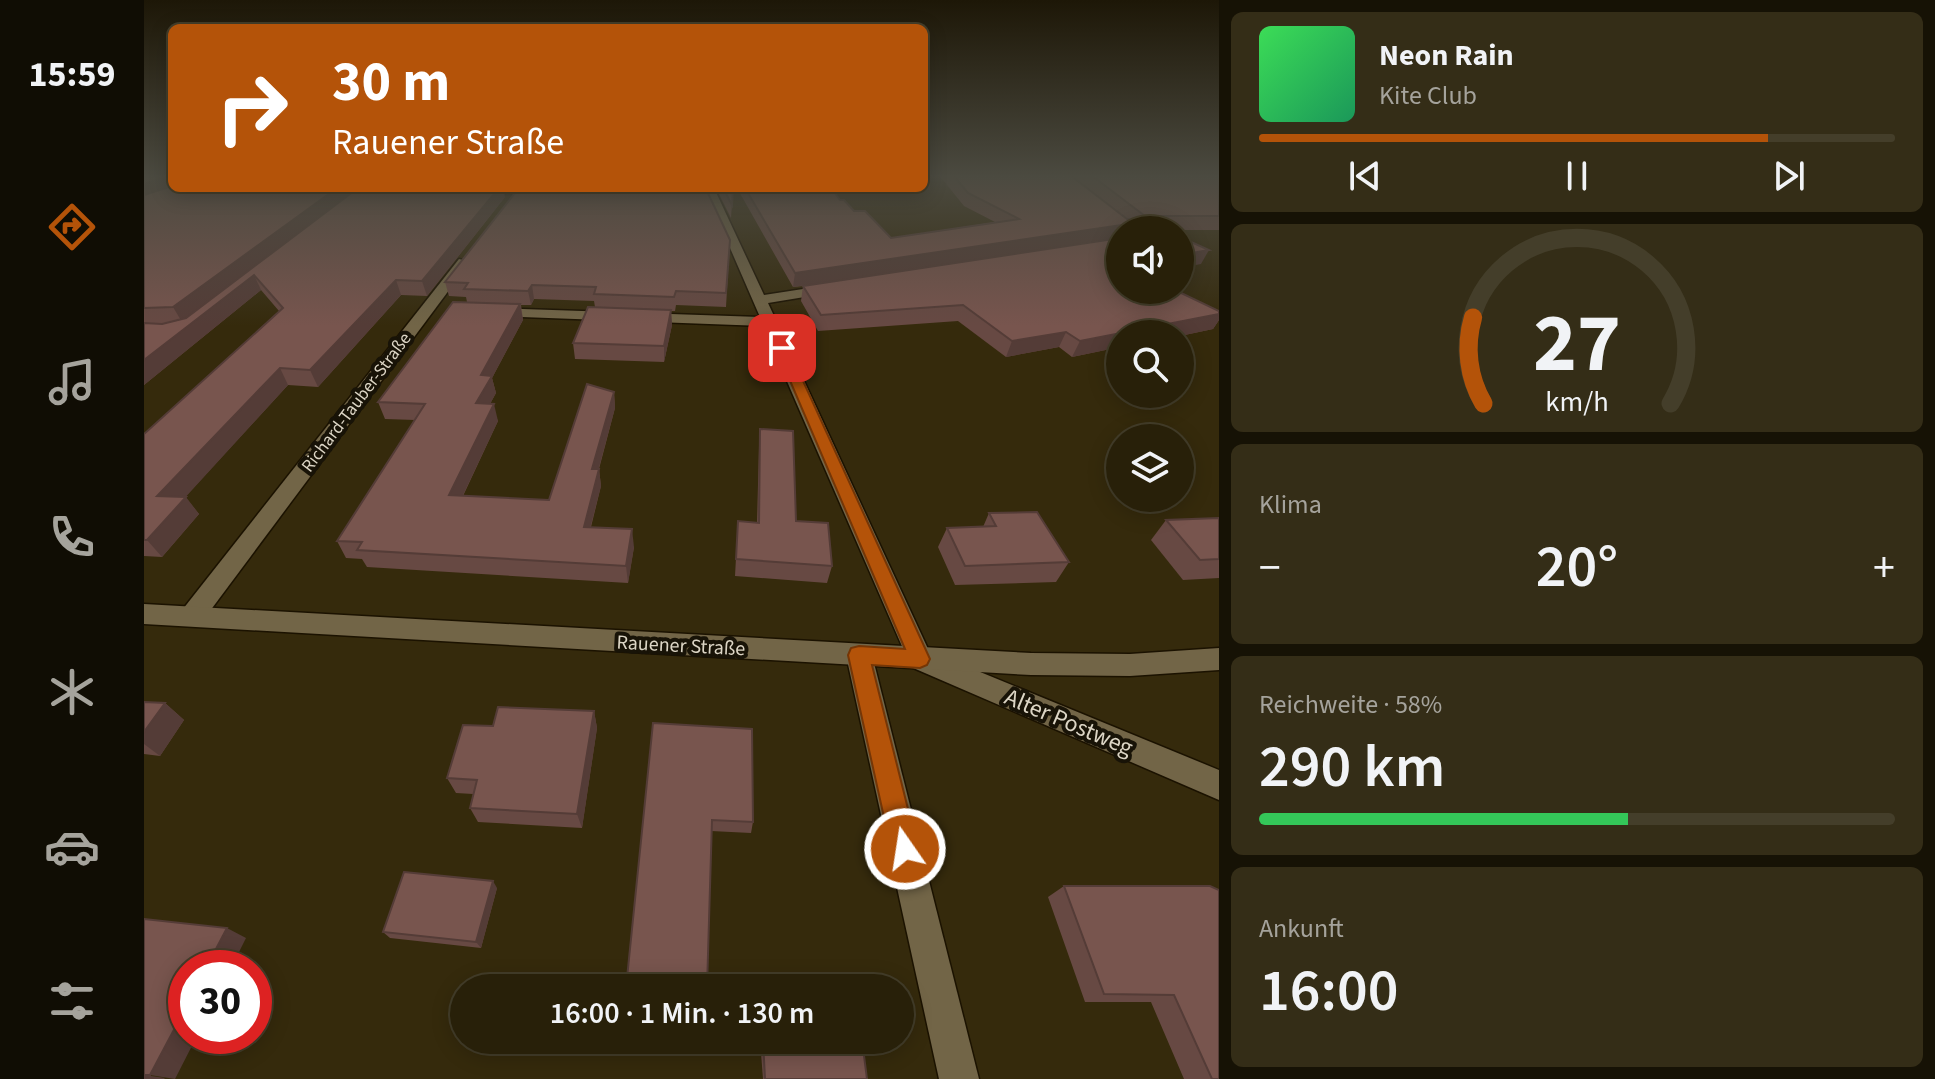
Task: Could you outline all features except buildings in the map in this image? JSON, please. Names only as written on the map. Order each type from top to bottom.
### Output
[{"type":"street","points":[[722,225],[771,322],[920,659]]},
{"type":"street","name":"Richard-Tauber-Straße","points":[[192,616],[435,309],[473,250]]},
{"type":"street","points":[[759,300],[850,286]]},
{"type":"street","points":[[474,311],[771,322]]},
{"type":"street","name":"Rauener Straße","points":[[144,614],[1031,664],[1130,665],[1219,659]]},
{"type":"street","points":[[859,655],[959,1079]]},
{"type":"street","name":"Alter Postweg","points":[[920,659],[1219,785]]},
{"type":"route","points":[[782,348],[920,659],[859,655],[905,849]]}]
